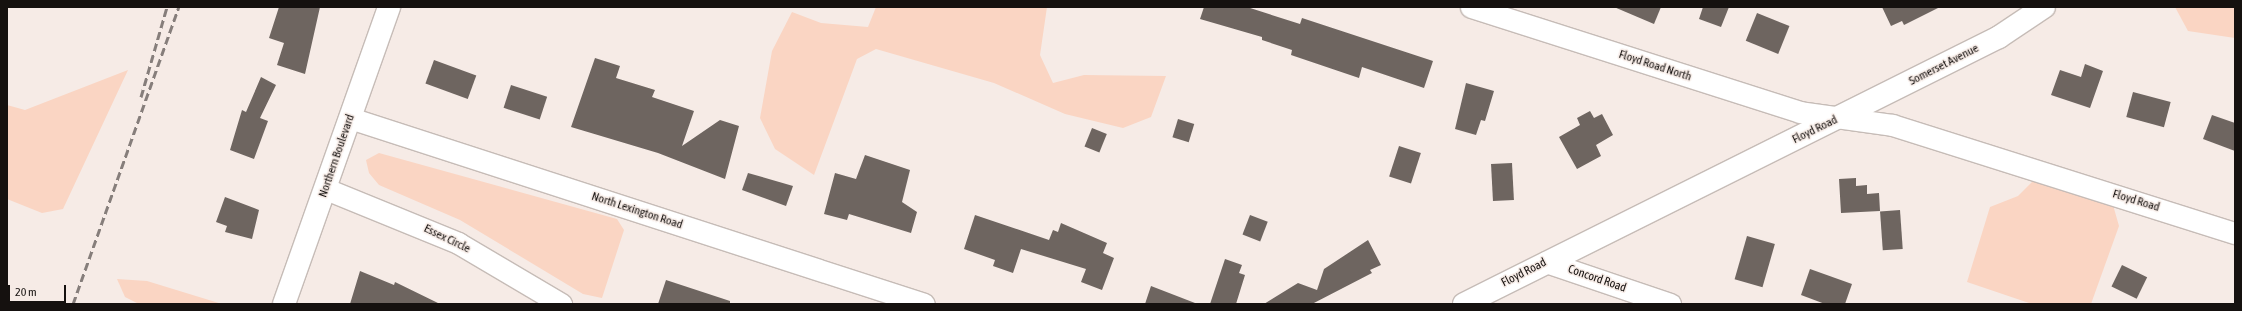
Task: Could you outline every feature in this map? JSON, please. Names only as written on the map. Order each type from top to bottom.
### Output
[{"type":"street","name":"Northern Boulevard","points":[[284,304],[326,189],[389,7]]},
{"type":"street","name":"Floyd Road North","points":[[1471,7],[1800,112],[1841,117]]},
{"type":"street","name":"Somerset Avenue","points":[[1841,117],[2015,29],[2044,7]]},
{"type":"street","name":"Floyd Road","points":[[1464,304],[1841,117],[1892,125],[2235,232]]},
{"type":"street","name":"North Lexington Road","points":[[350,118],[924,304]]},
{"type":"street","name":"Essex Circle","points":[[326,189],[458,243],[561,304]]},
{"type":"street","name":"Concord Road","points":[[1546,262],[1670,304]]},
{"type":"shaded area","points":[[876,7],[1047,7],[1040,55],[1053,83],[1084,75],[1166,76],[1151,117],[1123,128],[1065,114],[994,83],[876,49],[857,59],[814,175],[775,149],[760,118],[772,51],[792,12],[821,23],[868,27]]},
{"type":"shaded area","points":[[2175,7],[2235,7],[2235,38],[2188,31]]},
{"type":"shaded area","points":[[128,70],[63,209],[42,213],[7,199],[7,105],[25,110]]},
{"type":"shaded area","points":[[379,153],[617,219],[624,230],[602,298],[583,294],[460,220],[379,185],[369,173],[366,160]]},
{"type":"shaded area","points":[[2035,179],[2113,205],[2119,226],[2091,304],[2032,304],[1967,282],[1990,207],[2018,196]]},
{"type":"shaded area","points":[[117,279],[147,281],[222,304],[139,304],[125,297]]},
{"type":"building","points":[[279,7],[320,7],[305,74],[277,65],[284,43],[269,38]]},
{"type":"building","points":[[1204,7],[1247,7],[1300,24],[1302,18],[1433,61],[1424,88],[1362,67],[1359,78],[1291,55],[1292,50],[1262,40],[1262,37],[1200,19]]},
{"type":"building","points":[[1614,7],[1661,7],[1654,24]]},
{"type":"building","points":[[1703,7],[1729,7],[1721,27],[1699,19]]},
{"type":"building","points":[[1882,7],[1940,7],[1904,25],[1902,21],[1891,26]]},
{"type":"building","points":[[1757,13],[1789,26],[1778,54],[1746,41]]},
{"type":"building","points":[[595,58],[620,66],[616,78],[655,90],[652,97],[694,111],[682,146],[720,120],[739,126],[725,179],[658,153],[571,127]]},
{"type":"building","points":[[434,60],[476,75],[468,99],[425,83]]},
{"type":"building","points":[[2085,64],[2103,71],[2090,108],[2051,95],[2060,70],[2081,77]]},
{"type":"building","points":[[261,77],[276,85],[260,118],[268,121],[254,159],[230,150],[242,110],[246,112]]},
{"type":"building","points":[[1466,83],[1494,91],[1485,121],[1481,120],[1476,135],[1455,129]]},
{"type":"building","points":[[511,85],[547,97],[540,120],[504,108]]},
{"type":"building","points":[[2133,92],[2171,102],[2164,127],[2126,117]]},
{"type":"building","points":[[1590,111],[1594,118],[1602,114],[1613,135],[1596,145],[1601,156],[1577,169],[1559,137],[1580,125],[1577,118]]},
{"type":"building","points":[[2212,115],[2235,123],[2235,151],[2203,139]]},
{"type":"building","points":[[1178,119],[1194,124],[1189,142],[1172,137]]},
{"type":"building","points":[[1092,128],[1107,134],[1099,153],[1085,147]]},
{"type":"building","points":[[1399,146],[1421,153],[1411,184],[1389,176]]},
{"type":"building","points":[[865,155],[910,170],[902,202],[917,212],[911,233],[849,214],[847,220],[824,214],[835,173],[856,179]]},
{"type":"building","points":[[1512,163],[1514,200],[1493,201],[1491,164]]},
{"type":"building","points":[[748,173],[793,186],[786,206],[742,190]]},
{"type":"building","points":[[1856,178],[1856,186],[1867,185],[1867,194],[1879,193],[1880,211],[1841,213],[1839,179]]},
{"type":"building","points":[[225,197],[259,210],[252,239],[225,232],[227,226],[216,222]]},
{"type":"building","points":[[1900,210],[1903,249],[1883,250],[1880,211]]},
{"type":"building","points":[[975,215],[1049,240],[1053,230],[1058,232],[1061,223],[1107,243],[1103,253],[1114,258],[1102,290],[1081,282],[1086,269],[1021,249],[1013,273],[993,266],[995,260],[964,249]]},
{"type":"building","points":[[1250,215],[1268,222],[1260,241],[1242,235]]},
{"type":"building","points":[[1747,236],[1775,244],[1762,287],[1735,279]]},
{"type":"building","points":[[1368,240],[1381,265],[1370,270],[1372,273],[1312,304],[1264,304],[1298,283],[1317,290],[1324,269]]},
{"type":"building","points":[[1225,259],[1242,265],[1239,273],[1245,275],[1236,304],[1210,304]]},
{"type":"building","points":[[2122,265],[2147,277],[2137,299],[2111,287]]},
{"type":"building","points":[[1810,269],[1852,284],[1845,304],[1825,304],[1801,295]]},
{"type":"building","points":[[360,271],[394,285],[395,282],[440,304],[350,304]]},
{"type":"building","points":[[666,280],[730,301],[730,304],[658,304]]},
{"type":"building","points":[[1151,286],[1195,303],[1195,304],[1145,304]]},
{"type":"railway","points":[[141,97],[167,7]]},
{"type":"railway","points":[[73,304],[179,7]]}]
